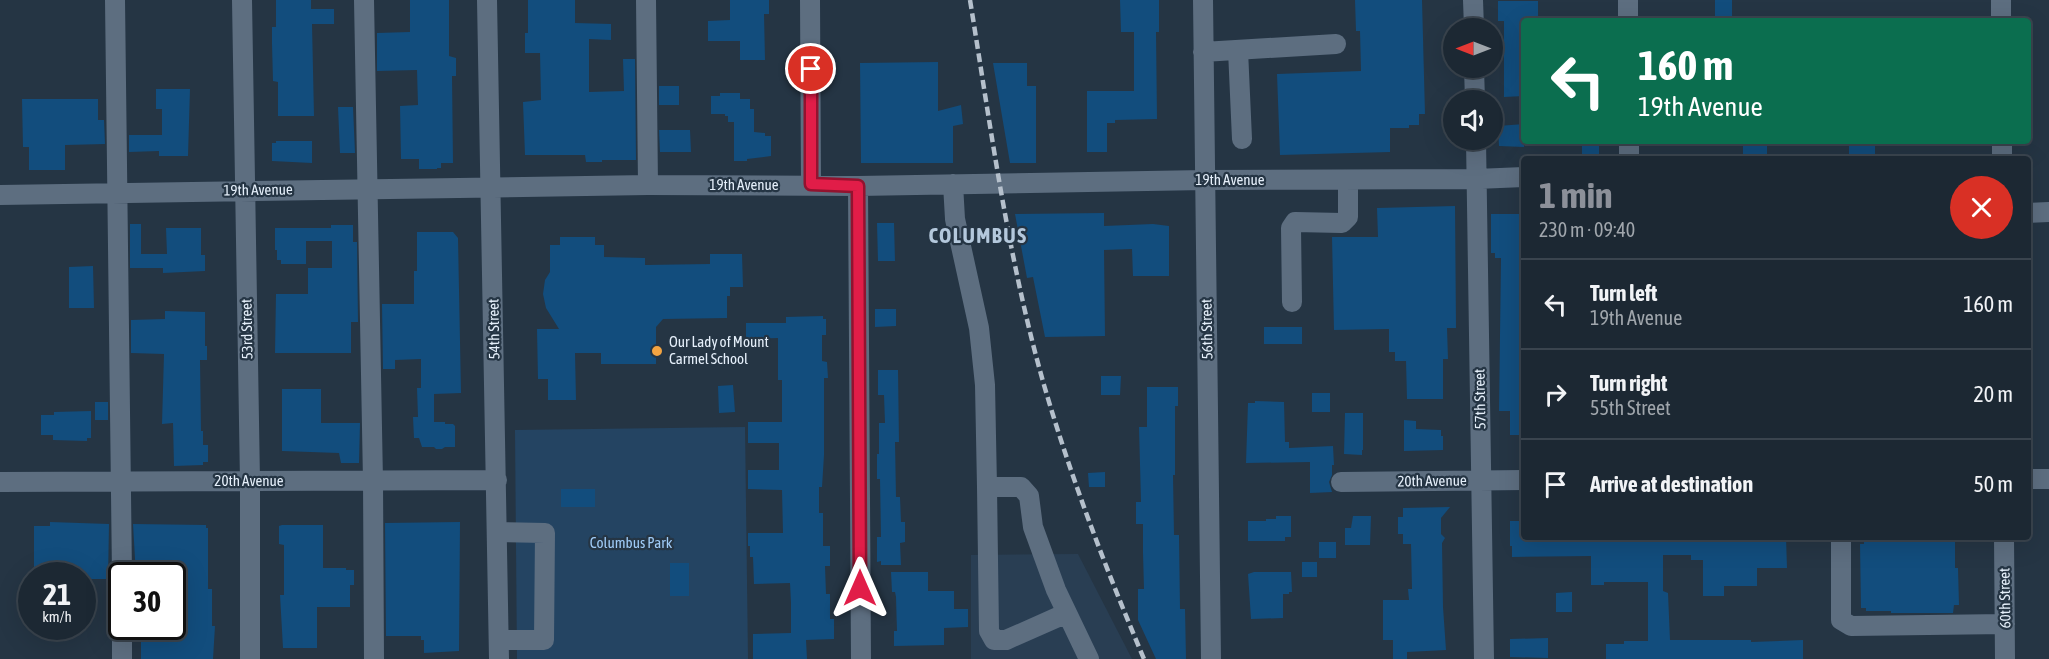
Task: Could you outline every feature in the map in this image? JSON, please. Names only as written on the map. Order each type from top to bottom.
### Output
[{"type":"street","points":[[115,0],[122,562]]},
{"type":"street","name":"53rd Street","points":[[242,0],[250,481],[249,659]]},
{"type":"street","points":[[364,0],[374,659]]},
{"type":"street","name":"54th Street","points":[[487,0],[499,650]]},
{"type":"street","points":[[646,0],[648,185]]},
{"type":"street","points":[[810,0],[811,184]]},
{"type":"street","name":"56th Street","points":[[1203,0],[1211,659]]},
{"type":"street","points":[[1473,0],[1474,18]]},
{"type":"street","points":[[1628,0],[1628,18]]},
{"type":"street","points":[[2001,0],[2001,18]]},
{"type":"street","points":[[1203,52],[1336,44]]},
{"type":"street","points":[[1238,50],[1242,139]]},
{"type":"street","name":"57th Street","points":[[1476,150],[1484,659]]},
{"type":"street","name":"19th Avenue","points":[[0,195],[366,188],[811,184],[858,186],[1521,177]]},
{"type":"street","points":[[1292,303],[1291,228],[1296,222],[1342,223],[1348,217],[1348,180]]},
{"type":"street","points":[[953,184],[955,219],[979,328],[984,373],[988,631],[994,640],[1006,640],[1067,613]]},
{"type":"street","points":[[858,186],[861,659]]},
{"type":"street","points":[[2031,213],[2049,212]]},
{"type":"street","points":[[2031,479],[2049,479]]},
{"type":"street","name":"20th Avenue","points":[[0,482],[497,480]]},
{"type":"street","name":"20th Avenue","points":[[1341,482],[1521,480]]},
{"type":"street","points":[[987,487],[1021,487],[1029,496],[1033,527],[1067,613],[1089,659]]},
{"type":"street","points":[[498,532],[545,533],[544,640],[499,650]]},
{"type":"street","points":[[1841,540],[1841,620],[1851,626],[2005,624]]},
{"type":"street","name":"60th Street","points":[[2004,540],[2005,659]]},
{"type":"street","points":[[122,640],[122,659]]},
{"type":"shaded area","points":[[1078,554],[1132,659],[971,659],[971,555]]},
{"type":"green space","name":"Columbus Park","points":[[745,427],[748,659],[517,659],[515,430]]},
{"type":"building","points":[[276,0],[311,0],[311,9],[334,9],[334,24],[312,24],[314,116],[278,116],[278,82],[273,81],[272,44],[272,27],[276,27]]},
{"type":"building","points":[[410,0],[449,0],[449,56],[456,58],[456,76],[452,76],[453,163],[441,163],[441,168],[437,169],[419,169],[419,159],[401,159],[400,106],[418,105],[417,70],[377,71],[377,33],[410,32]]},
{"type":"building","points":[[528,0],[575,0],[575,23],[611,24],[611,40],[589,39],[589,92],[624,91],[623,59],[635,59],[636,160],[586,162],[585,155],[525,155],[523,102],[541,100],[540,53],[525,53],[525,33],[528,33]]},
{"type":"building","points":[[730,0],[769,0],[769,14],[764,14],[765,60],[740,60],[740,41],[708,41],[708,21],[730,20]]},
{"type":"building","points":[[1120,0],[1159,0],[1159,32],[1156,32],[1157,119],[1115,120],[1115,123],[1107,123],[1107,152],[1087,152],[1087,91],[1134,91],[1134,32],[1121,32]]},
{"type":"building","points":[[1355,0],[1422,0],[1425,114],[1419,114],[1419,125],[1409,125],[1409,128],[1390,128],[1390,152],[1280,155],[1277,74],[1361,71],[1360,31],[1356,31]]},
{"type":"building","points":[[1715,0],[1732,0],[1732,18],[1715,18]]},
{"type":"building","points":[[1498,1],[1538,1],[1538,18],[1521,18],[1521,96],[1504,97],[1503,18],[1498,18]]},
{"type":"building","points":[[938,62],[938,111],[961,105],[963,124],[953,126],[953,163],[861,163],[860,63]]},
{"type":"building","points":[[993,63],[1027,63],[1027,86],[1036,86],[1036,163],[1010,163]]},
{"type":"building","points":[[659,86],[679,86],[679,105],[659,105]]},
{"type":"building","points":[[156,89],[190,89],[188,156],[159,156],[159,151],[129,152],[129,135],[162,135],[162,109],[156,109]]},
{"type":"building","points":[[720,93],[740,93],[740,99],[750,99],[750,109],[754,109],[754,132],[771,136],[771,156],[734,161],[734,122],[728,122],[728,116],[725,114],[711,114],[711,96],[720,96]]},
{"type":"building","points":[[22,99],[98,99],[98,120],[104,120],[105,144],[65,145],[65,170],[29,170],[29,147],[23,147]]},
{"type":"building","points":[[338,107],[353,107],[355,153],[340,153]]},
{"type":"building","points":[[1521,124],[1521,144],[1524,144],[1524,147],[1503,146],[1503,126]]},
{"type":"building","points":[[659,130],[690,130],[691,152],[660,152]]},
{"type":"building","points":[[312,141],[312,163],[272,161],[272,143]]},
{"type":"building","points":[[1582,144],[1599,144],[1599,155],[1582,155]]},
{"type":"building","points":[[1743,144],[1767,144],[1767,156],[1743,156]]},
{"type":"building","points":[[1849,144],[1875,144],[1875,156],[1849,156]]},
{"type":"building","points":[[1455,206],[1456,328],[1447,328],[1448,359],[1443,359],[1443,399],[1407,399],[1406,361],[1395,361],[1395,352],[1389,352],[1389,329],[1334,330],[1332,237],[1378,237],[1377,208]]},
{"type":"building","points":[[1104,213],[1104,226],[1153,224],[1169,226],[1169,276],[1133,276],[1132,249],[1104,250],[1105,336],[1045,337],[1033,277],[1027,278],[1015,214]]},
{"type":"building","points":[[1491,214],[1521,214],[1521,435],[1510,435],[1510,411],[1499,411],[1501,258],[1495,258],[1495,253],[1491,253]]},
{"type":"building","points":[[877,223],[894,223],[895,261],[878,261]]},
{"type":"building","points":[[130,224],[141,224],[141,254],[167,254],[166,228],[201,228],[201,255],[205,255],[205,271],[163,273],[163,268],[130,268]]},
{"type":"building","points":[[331,225],[353,225],[353,242],[357,242],[358,322],[351,322],[351,353],[275,353],[276,294],[308,294],[308,268],[332,268],[332,241],[306,241],[306,264],[281,264],[281,260],[277,260],[277,250],[275,250],[275,228],[331,228]]},
{"type":"building","points":[[417,232],[453,232],[458,238],[461,393],[434,394],[434,422],[445,422],[445,424],[455,426],[455,447],[442,449],[422,447],[419,438],[414,438],[413,417],[418,417],[417,388],[421,388],[421,359],[395,360],[395,369],[383,369],[382,304],[414,304]]},
{"type":"building","points":[[560,237],[595,237],[595,245],[604,245],[604,257],[645,258],[645,265],[710,264],[710,254],[742,254],[743,287],[730,287],[730,296],[727,296],[727,318],[663,319],[656,327],[656,364],[601,364],[601,353],[575,353],[576,400],[548,400],[548,379],[538,379],[537,329],[559,329],[546,308],[543,294],[545,280],[550,272],[550,245],[560,245]]},
{"type":"building","points":[[93,266],[94,308],[69,308],[69,267]]},
{"type":"building","points":[[875,309],[896,309],[896,326],[875,327]]},
{"type":"building","points":[[165,311],[205,312],[207,360],[200,360],[201,431],[203,431],[203,445],[208,445],[208,462],[203,462],[203,465],[174,466],[173,423],[162,424],[164,354],[131,353],[131,320],[165,319]]},
{"type":"building","points":[[823,316],[823,319],[826,319],[826,335],[822,335],[822,361],[827,362],[828,378],[824,378],[824,455],[822,487],[819,487],[819,513],[823,513],[823,546],[830,546],[830,566],[825,566],[826,594],[830,594],[830,619],[834,619],[834,639],[806,640],[807,659],[753,659],[753,634],[791,633],[791,603],[790,583],[754,584],[753,557],[750,557],[748,533],[783,533],[782,490],[748,489],[748,470],[779,470],[779,443],[748,443],[748,422],[782,422],[782,380],[778,380],[778,338],[746,339],[746,323],[786,323],[786,317]]},
{"type":"building","points":[[1264,327],[1302,327],[1302,344],[1264,344]]},
{"type":"building","points":[[878,370],[898,370],[899,442],[895,442],[896,497],[900,497],[901,522],[905,522],[905,542],[900,543],[901,565],[881,565],[881,561],[877,562],[877,537],[881,537],[877,454],[879,454],[879,423],[885,423],[884,395],[878,395]]},
{"type":"building","points":[[1101,376],[1121,376],[1120,395],[1101,395]]},
{"type":"building","points":[[733,385],[735,412],[719,413],[718,386]]},
{"type":"building","points":[[1147,387],[1178,387],[1178,406],[1175,406],[1175,475],[1173,475],[1174,535],[1179,535],[1180,609],[1185,609],[1186,659],[1156,659],[1138,620],[1138,589],[1144,589],[1143,524],[1136,524],[1136,502],[1141,502],[1139,427],[1147,427]]},
{"type":"building","points":[[282,389],[321,389],[321,423],[360,423],[359,463],[341,463],[339,453],[282,451]]},
{"type":"building","points":[[1312,393],[1330,393],[1330,412],[1312,412]]},
{"type":"building","points":[[1255,401],[1284,402],[1285,442],[1289,442],[1289,448],[1333,446],[1334,465],[1332,465],[1329,482],[1332,492],[1310,493],[1310,462],[1246,463],[1248,403],[1255,403]]},
{"type":"building","points":[[95,402],[108,402],[108,420],[95,420]]},
{"type":"building","points":[[91,411],[91,438],[87,438],[87,441],[53,440],[53,435],[41,435],[41,415],[54,415],[54,412]]},
{"type":"building","points":[[1345,413],[1363,413],[1362,455],[1344,454]]},
{"type":"building","points":[[1404,420],[1416,421],[1416,429],[1441,430],[1443,450],[1404,451]]},
{"type":"building","points":[[1105,472],[1105,487],[1089,487],[1088,473]]},
{"type":"building","points":[[561,489],[595,489],[595,507],[561,507]]},
{"type":"building","points":[[1450,507],[1441,518],[1441,534],[1445,538],[1442,543],[1446,650],[1407,652],[1407,659],[1393,659],[1393,640],[1383,640],[1383,600],[1409,600],[1408,589],[1412,589],[1411,544],[1403,544],[1403,534],[1398,534],[1398,517],[1403,517],[1403,508]]},
{"type":"building","points":[[1276,516],[1291,516],[1291,537],[1285,537],[1285,541],[1248,541],[1248,521],[1266,521],[1266,519],[1276,519]]},
{"type":"building","points":[[1353,516],[1371,516],[1370,545],[1345,545],[1345,528],[1351,528]]},
{"type":"building","points":[[1510,521],[1521,521],[1521,540],[1786,540],[1787,568],[1757,568],[1757,586],[1724,586],[1724,596],[1703,596],[1703,560],[1691,560],[1691,555],[1663,555],[1663,591],[1668,593],[1670,640],[1751,640],[1751,642],[1803,640],[1803,659],[1606,659],[1606,644],[1648,641],[1648,582],[1604,582],[1604,585],[1591,585],[1591,556],[1512,557],[1512,546],[1510,546]]},
{"type":"building","points":[[50,522],[109,524],[108,579],[96,579],[96,562],[34,562],[34,526],[50,526]]},
{"type":"building","points":[[460,522],[459,651],[424,653],[424,640],[421,640],[421,636],[386,636],[385,523]]},
{"type":"building","points":[[133,524],[206,525],[208,528],[208,589],[212,589],[212,626],[215,626],[213,659],[141,659],[141,640],[186,640],[186,562],[135,562]]},
{"type":"building","points":[[323,525],[323,568],[354,570],[354,585],[350,585],[350,607],[317,607],[317,648],[283,648],[280,595],[284,595],[284,545],[279,544],[279,526]]},
{"type":"building","points":[[1864,540],[1955,540],[1959,605],[1954,605],[1953,613],[1891,613],[1891,611],[1866,611],[1866,608],[1861,608],[1860,544],[1864,544]]},
{"type":"building","points":[[1319,542],[1336,542],[1336,558],[1319,558]]},
{"type":"building","points":[[1302,562],[1317,562],[1317,577],[1302,577]]},
{"type":"building","points":[[670,563],[689,563],[689,596],[670,596]]},
{"type":"building","points":[[891,572],[928,572],[928,591],[954,591],[954,609],[968,609],[968,627],[944,628],[944,645],[894,646],[894,631],[897,631],[896,597],[895,592],[892,592]]},
{"type":"building","points":[[1291,572],[1292,592],[1283,594],[1283,618],[1251,619],[1248,574]]},
{"type":"building","points":[[1572,592],[1572,612],[1556,612],[1556,593]]},
{"type":"building","points":[[1548,638],[1548,658],[1510,657],[1510,639]]},
{"type":"railway","points":[[970,0],[1001,194],[1031,338],[1054,420],[1077,489],[1144,659]]},
{"type":"place","name":"Our Lady of Mount Carmel School","points":[[657,351]]},
{"type":"district","name":"COLUMBUS","points":[[978,236]]},
{"type":"route","points":[[811,69],[811,184],[858,186],[860,588]]}]
